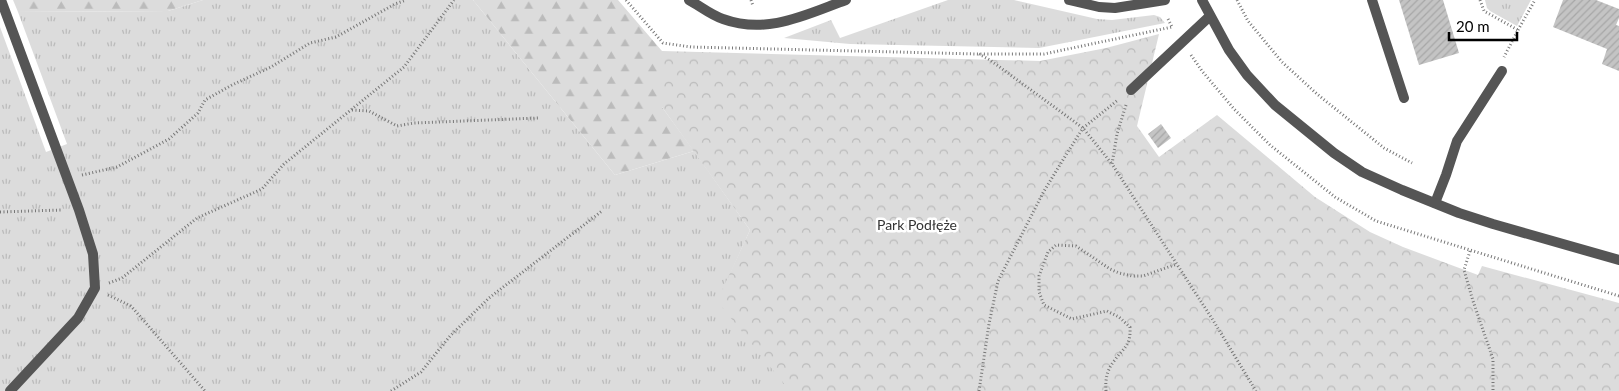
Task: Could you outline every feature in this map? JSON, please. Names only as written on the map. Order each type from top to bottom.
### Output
[{"type":"street","points":[[1,0],[68,178],[94,254],[95,288],[78,318],[10,391]]},
{"type":"street","points":[[689,0],[722,18],[756,26],[786,22],[846,0]]},
{"type":"street","points":[[1069,0],[1099,7],[1115,8],[1165,0]]},
{"type":"street","points":[[1202,0],[1229,50],[1247,75],[1275,104],[1314,137],[1362,172],[1402,190],[1493,224],[1619,260]]},
{"type":"street","points":[[1372,0],[1404,98]]},
{"type":"street","points":[[1130,90],[1210,16]]},
{"type":"street","points":[[1435,203],[1457,140],[1502,71]]},
{"type":"path","points":[[68,178],[117,168],[169,139],[198,113],[205,100],[232,84],[271,67],[310,43],[336,37],[395,4],[406,0]]},
{"type":"path","points":[[95,288],[122,278],[197,218],[262,189],[284,164],[404,67],[454,0]]},
{"type":"path","points":[[626,0],[663,43],[682,46],[1044,54],[1172,27]]},
{"type":"path","points":[[751,0],[753,6]]},
{"type":"path","points":[[1237,0],[1248,21],[1282,62],[1317,94],[1384,148],[1412,163]]},
{"type":"path","points":[[1480,0],[1484,11],[1518,30]]},
{"type":"path","points":[[1502,71],[1500,63],[1534,0]]},
{"type":"path","points":[[978,54],[990,60],[1083,128],[1112,164],[1256,391]]},
{"type":"path","points":[[980,391],[989,324],[998,281],[1044,191],[1083,128],[1130,90]]},
{"type":"path","points":[[1112,164],[1117,134],[1130,90]]},
{"type":"path","points":[[352,110],[369,111],[397,126],[414,123],[538,118]]},
{"type":"path","points":[[0,212],[79,210]]},
{"type":"path","points":[[391,391],[421,372],[450,336],[489,298],[602,211]]},
{"type":"path","points":[[1106,391],[1105,380],[1108,371],[1124,350],[1130,338],[1130,327],[1119,317],[1107,311],[1072,319],[1044,305],[1038,292],[1039,276],[1048,252],[1056,245],[1076,246],[1118,273],[1132,276],[1143,276],[1177,264]]},
{"type":"path","points":[[1470,251],[1464,270],[1493,359],[1493,391]]},
{"type":"path","points":[[95,288],[131,306],[204,391]]},
{"type":"green space","points":[[13,0],[203,0],[168,11],[18,12]]},
{"type":"green space","points":[[203,0],[473,0],[615,175],[694,151],[750,230],[718,301],[791,391],[0,391],[0,27],[46,152],[67,144],[18,12],[168,11]]},
{"type":"green space","points":[[473,0],[618,0],[662,51],[662,107],[694,151],[615,175]]},
{"type":"green space","points":[[948,0],[1014,0],[1097,19],[1112,20],[1154,15],[1160,17],[1165,23],[1039,48],[850,44],[784,38],[831,20],[840,38]]},
{"type":"green space","points":[[1485,0],[1531,0],[1517,26],[1490,11]]},
{"type":"green space","name":"Park Podłęże","points":[[1159,34],[1137,126],[1159,157],[1217,115],[1315,197],[1370,232],[1403,247],[1478,275],[1482,266],[1619,303],[1619,391],[790,391],[717,301],[750,230],[662,107],[662,51],[1040,61],[1106,48]]},
{"type":"building","points":[[1399,0],[1443,0],[1459,53],[1419,65]]},
{"type":"building","points":[[1563,0],[1596,0],[1619,9],[1619,18],[1616,25],[1619,26],[1619,71],[1602,64],[1607,49],[1553,27]]},
{"type":"building","points":[[1161,124],[1171,138],[1158,148],[1148,134]]}]
